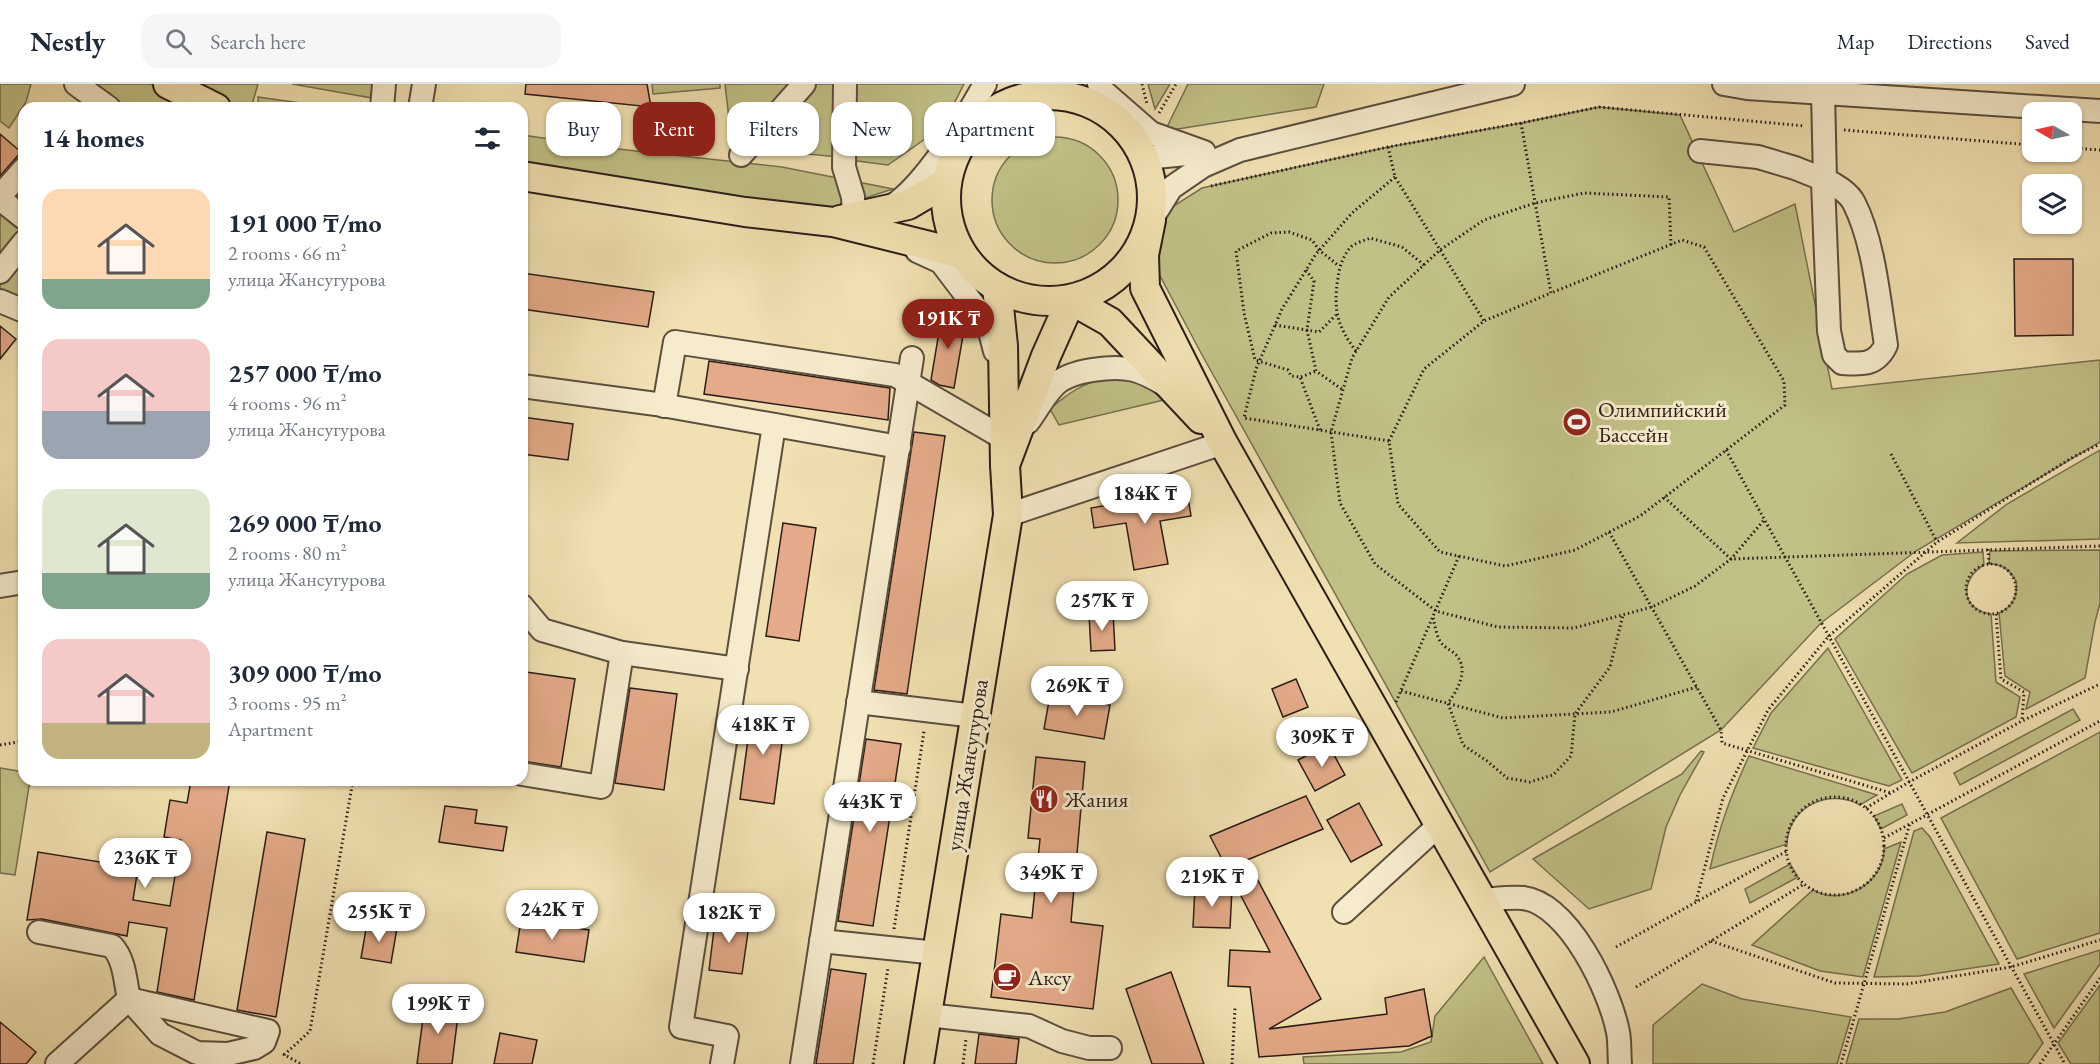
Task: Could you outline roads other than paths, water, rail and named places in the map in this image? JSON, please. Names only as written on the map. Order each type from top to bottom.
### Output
[{"type":"main road","points":[[168,84],[202,102]]},
{"type":"main road","points":[[1151,220],[1140,248],[1123,272],[1099,289],[1071,300],[1045,302],[1020,298],[997,287],[977,273],[962,254],[946,207],[947,182],[957,150],[978,123],[1008,94],[1063,95],[1090,90],[1132,135],[1145,158],[1153,188],[1151,220],[1144,255],[1145,288],[1223,443],[1575,1064]]},
{"type":"main road","points":[[528,177],[745,212],[861,220],[962,254]]},
{"type":"main road","points":[[861,220],[908,205],[947,182]]},
{"type":"main road","name":"улица Жансугурова","points":[[920,1064],[1008,515],[1008,449],[1003,346],[997,287]]},
{"type":"main road","points":[[1071,300],[1110,322],[1223,443]]},
{"type":"main road","name":"улица Жансугурова","points":[[1008,449],[1071,300]]},
{"type":"street","points":[[76,84],[101,102]]},
{"type":"street","points":[[382,102],[384,84]]},
{"type":"street","points":[[421,102],[424,84]]},
{"type":"street","points":[[788,102],[804,84]]},
{"type":"street","points":[[845,84],[844,167],[861,220],[941,262],[988,324],[1004,388]]},
{"type":"street","points":[[861,220],[900,201],[932,165],[985,84]]},
{"type":"street","points":[[1151,220],[1171,188],[1240,150],[1476,88],[1513,84]]},
{"type":"street","points":[[1724,84],[1747,88],[2100,111]]},
{"type":"street","points":[[1090,90],[1104,92],[1151,133],[1203,169]]},
{"type":"street","points":[[1700,151],[1758,157],[1795,168],[1825,180],[1846,193],[1854,202],[1868,241],[1886,345],[1881,356],[1873,361],[1842,363],[1834,355],[1829,320],[1823,182],[1825,180],[1823,93]]},
{"type":"street","points":[[1145,158],[1203,169]]},
{"type":"street","points":[[1154,305],[1148,252],[1160,215],[1181,188],[1203,169]]},
{"type":"street","points":[[18,176],[0,197],[18,213]]},
{"type":"street","points":[[0,273],[18,250]]},
{"type":"street","points":[[0,301],[18,308]]},
{"type":"street","points":[[664,406],[675,342],[895,375],[909,382],[1008,449],[1056,383],[1077,373],[1104,369],[1132,369],[1153,376],[1178,395]]},
{"type":"street","points":[[802,1064],[912,358]]},
{"type":"street","points":[[528,387],[664,406],[898,447]]},
{"type":"street","points":[[722,1064],[727,1036],[681,1027],[774,425]]},
{"type":"street","points":[[1008,515],[1223,443]]},
{"type":"street","points":[[0,586],[18,583]]},
{"type":"street","points":[[528,613],[542,630],[622,653],[737,669]]},
{"type":"street","points":[[528,775],[601,787],[622,653]]},
{"type":"street","points":[[858,702],[975,716]]},
{"type":"street","points":[[1344,912],[1439,825]]},
{"type":"street","points":[[1481,900],[1524,898],[1549,909],[1577,939],[1598,973],[1618,1031],[1620,1064]]},
{"type":"street","points":[[39,932],[112,945],[122,963],[129,999],[160,1034],[197,1053],[228,1054],[254,1048],[264,1042],[268,1031],[129,999]]},
{"type":"street","points":[[821,941],[937,953]]},
{"type":"street","points":[[57,1064],[129,999]]},
{"type":"street","points":[[927,1016],[1029,1026],[1062,1041],[1089,1048],[1110,1048]]},
{"type":"place","name":"Олимпийский Бассейн","points":[[1577,422]]},
{"type":"place","name":"Жания","points":[[1044,799]]},
{"type":"place","name":"Аксу","points":[[1007,977]]}]
